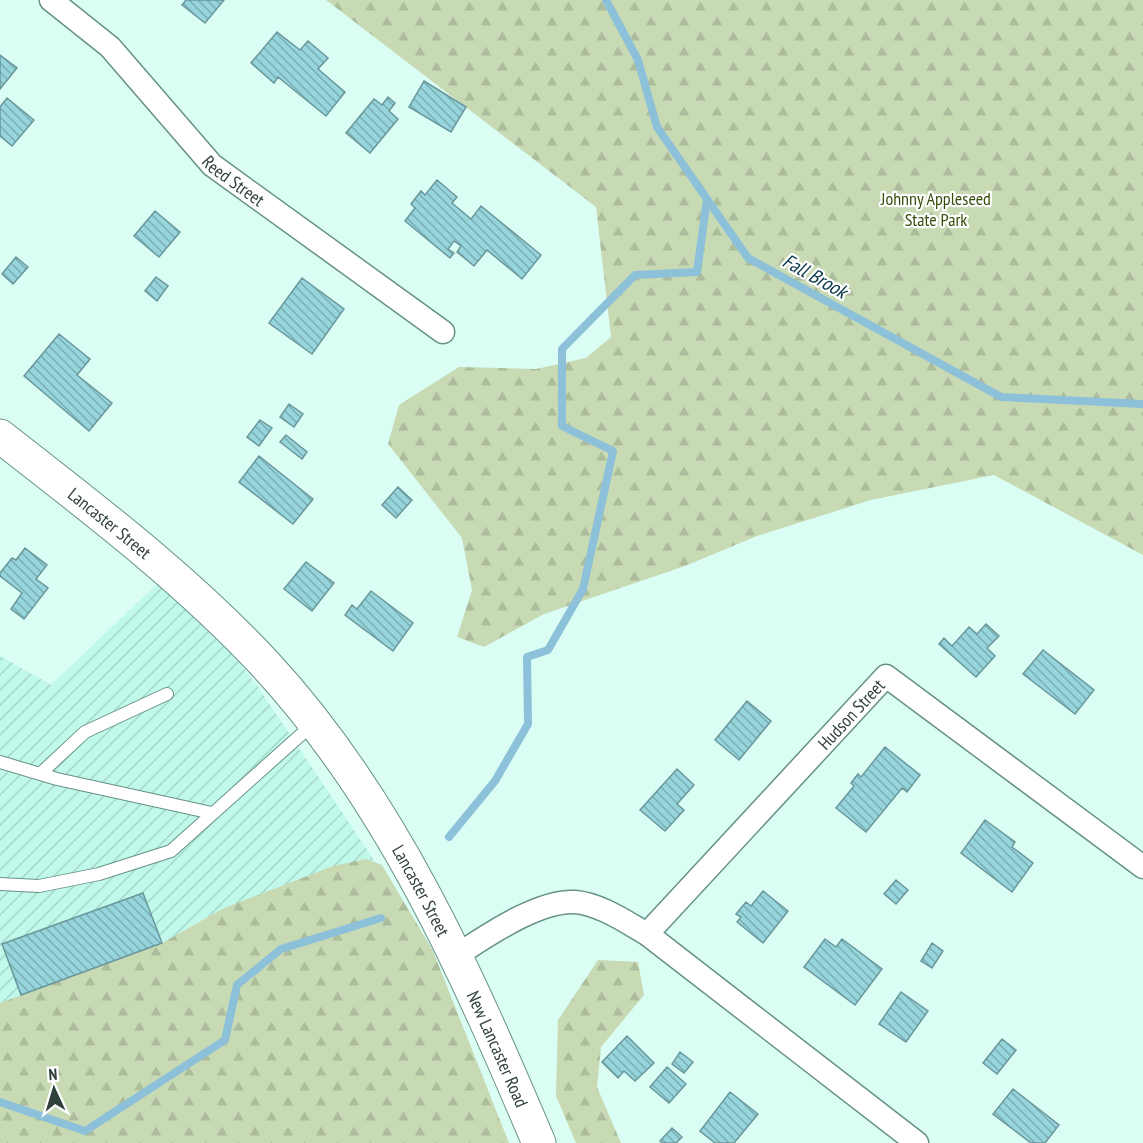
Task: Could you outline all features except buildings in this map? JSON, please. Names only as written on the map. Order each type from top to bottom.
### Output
[{"type":"main road","name":"Lancaster Street","points":[[0,436],[139,544],[265,665],[314,723],[371,803],[430,903],[457,955]]},
{"type":"main road","name":"New Lancaster Road","points":[[457,955],[539,1143]]},
{"type":"street","name":"Reed Street","points":[[51,0],[110,47],[212,165],[443,332]]},
{"type":"street","name":"Hudson Street","points":[[647,934],[886,676],[1143,867]]},
{"type":"street","name":"Lancaster Street","points":[[457,955],[515,919],[545,908],[575,902],[606,912],[647,934],[916,1143]]},
{"type":"lane","points":[[40,774],[85,732],[166,694]]},
{"type":"lane","points":[[0,884],[39,886],[99,874],[171,850],[314,723]]},
{"type":"lane","points":[[0,762],[40,774],[212,813]]},
{"type":"shaded area","points":[[158,583],[229,649],[258,687],[376,863],[366,859],[222,909],[162,943],[0,1003],[0,656],[51,685]]},
{"type":"green space","name":"Johnny Appleseed State Park","points":[[326,0],[1143,0],[1143,555],[994,475],[871,500],[757,536],[685,566],[544,614],[484,647],[457,637],[472,590],[462,538],[388,444],[399,405],[459,367],[536,369],[586,358],[611,337],[596,207]]},
{"type":"green space","points":[[366,859],[382,865],[433,951],[509,1143],[0,1143],[0,1003],[162,943],[222,909],[333,866]]},
{"type":"green space","points":[[598,960],[638,962],[644,995],[601,1047],[597,1087],[621,1143],[576,1143],[556,1096],[558,1020]]},
{"type":"waterway","name":"Fall Brook","points":[[606,0],[638,60],[657,127],[748,258],[1001,397],[1143,404]]},
{"type":"waterway","points":[[449,837],[495,781],[528,724],[527,657],[548,650],[583,589],[613,451],[562,426],[562,349],[635,275],[697,272],[707,199]]},
{"type":"waterway","points":[[0,1102],[85,1131],[225,1040],[237,985],[281,949],[381,918]]}]
